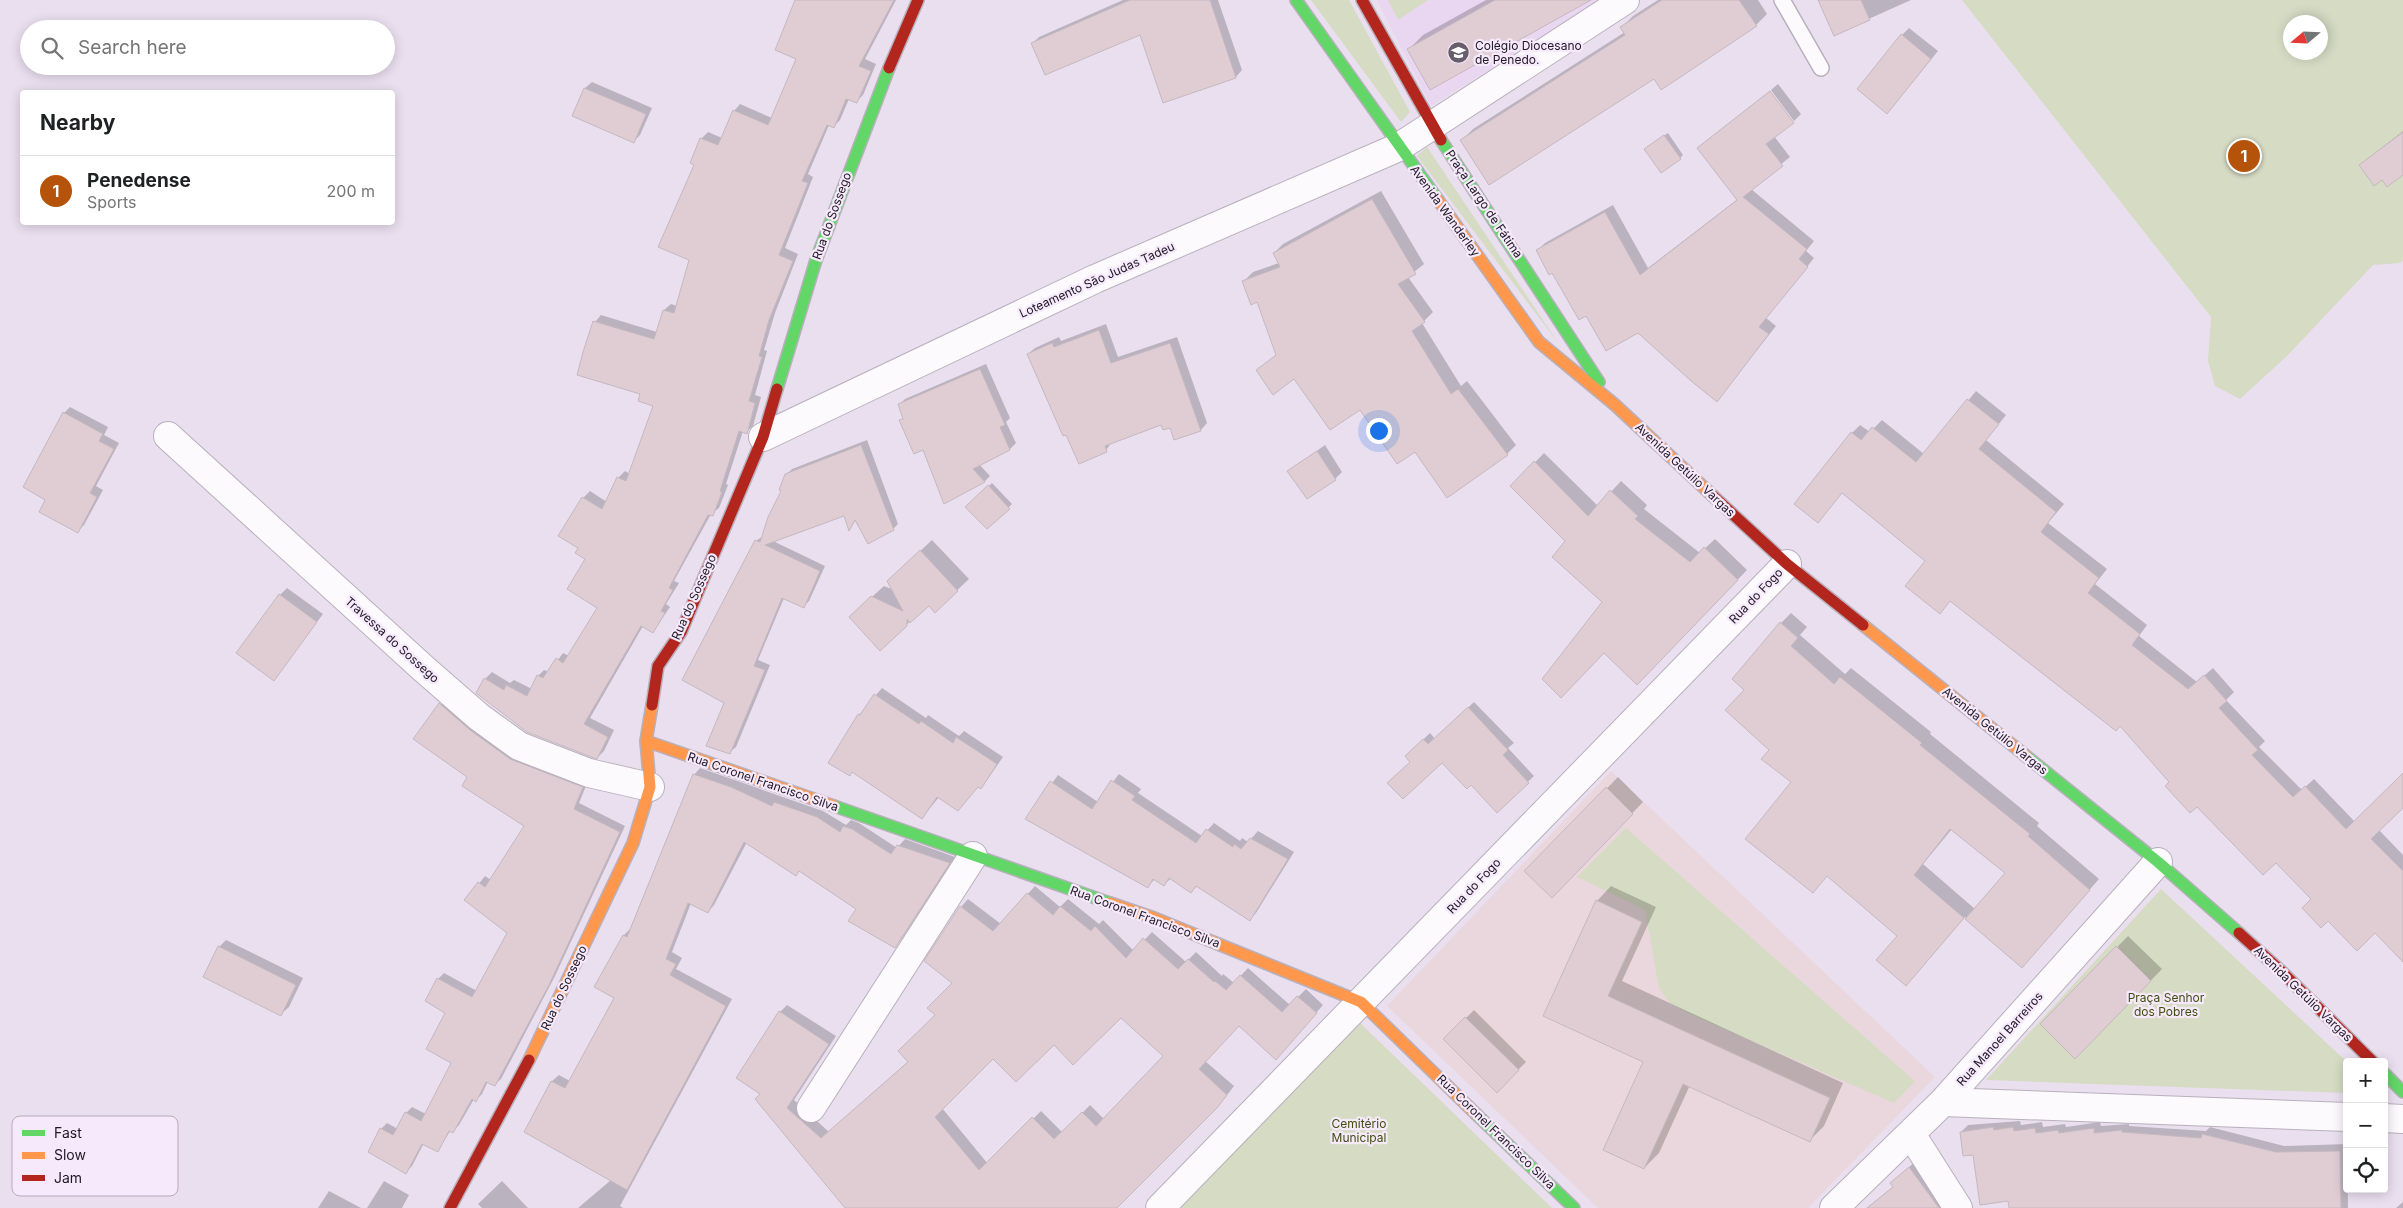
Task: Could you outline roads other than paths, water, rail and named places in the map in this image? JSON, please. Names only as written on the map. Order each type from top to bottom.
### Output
[{"type":"street","name":"Rua do Sossego","points":[[450,1208],[543,1034],[633,843],[650,787],[646,741],[658,666],[681,632],[763,437],[816,260],[874,104],[918,0]]},
{"type":"street","name":"Avenida Wanderley","points":[[1296,0],[1539,342],[1614,404]]},
{"type":"street","name":"Praça Largo de Fátima","points":[[1362,0],[1432,126],[1614,404]]},
{"type":"street","name":"Loteamento São Judas Tadeu","points":[[763,437],[1095,279],[1399,147],[1625,0]]},
{"type":"street","name":"Avenida Getúlio Vargas","points":[[1614,404],[1787,564],[2158,862],[2281,971],[2369,1058]]},
{"type":"street","name":"Travessa do Sossego","points":[[168,436],[479,717],[519,746],[589,773],[650,787]]},
{"type":"street","name":"Rua do Fogo","points":[[1160,1208],[1787,564]]},
{"type":"street","name":"Rua Coronel Francisco Silva","points":[[646,741],[1154,918],[1361,1002],[1574,1208]]},
{"type":"street","points":[[811,1108],[973,856]]},
{"type":"street","name":"Rua Manoel Barreiros","points":[[1834,1208],[1943,1102],[2158,862]]},
{"type":"street","points":[[2388,1077],[2403,1092]]},
{"type":"street","points":[[1943,1102],[2343,1117]]},
{"type":"street","points":[[2388,1118],[2403,1119]]},
{"type":"street","points":[[1911,1134],[1958,1208]]},
{"type":"lane","points":[[1782,0],[1820,68]]},
{"type":"place","name":"Colégio Diocesano de Penedo.","points":[[1459,53]]},
{"type":"place","name":"Penedense","points":[[2244,156]]},
{"type":"park label","name":"Praça Senhor dos Pobres","points":[[2166,1005]]},
{"type":"park label","name":"Cemitério Municipal","points":[[1359,1131]]}]
